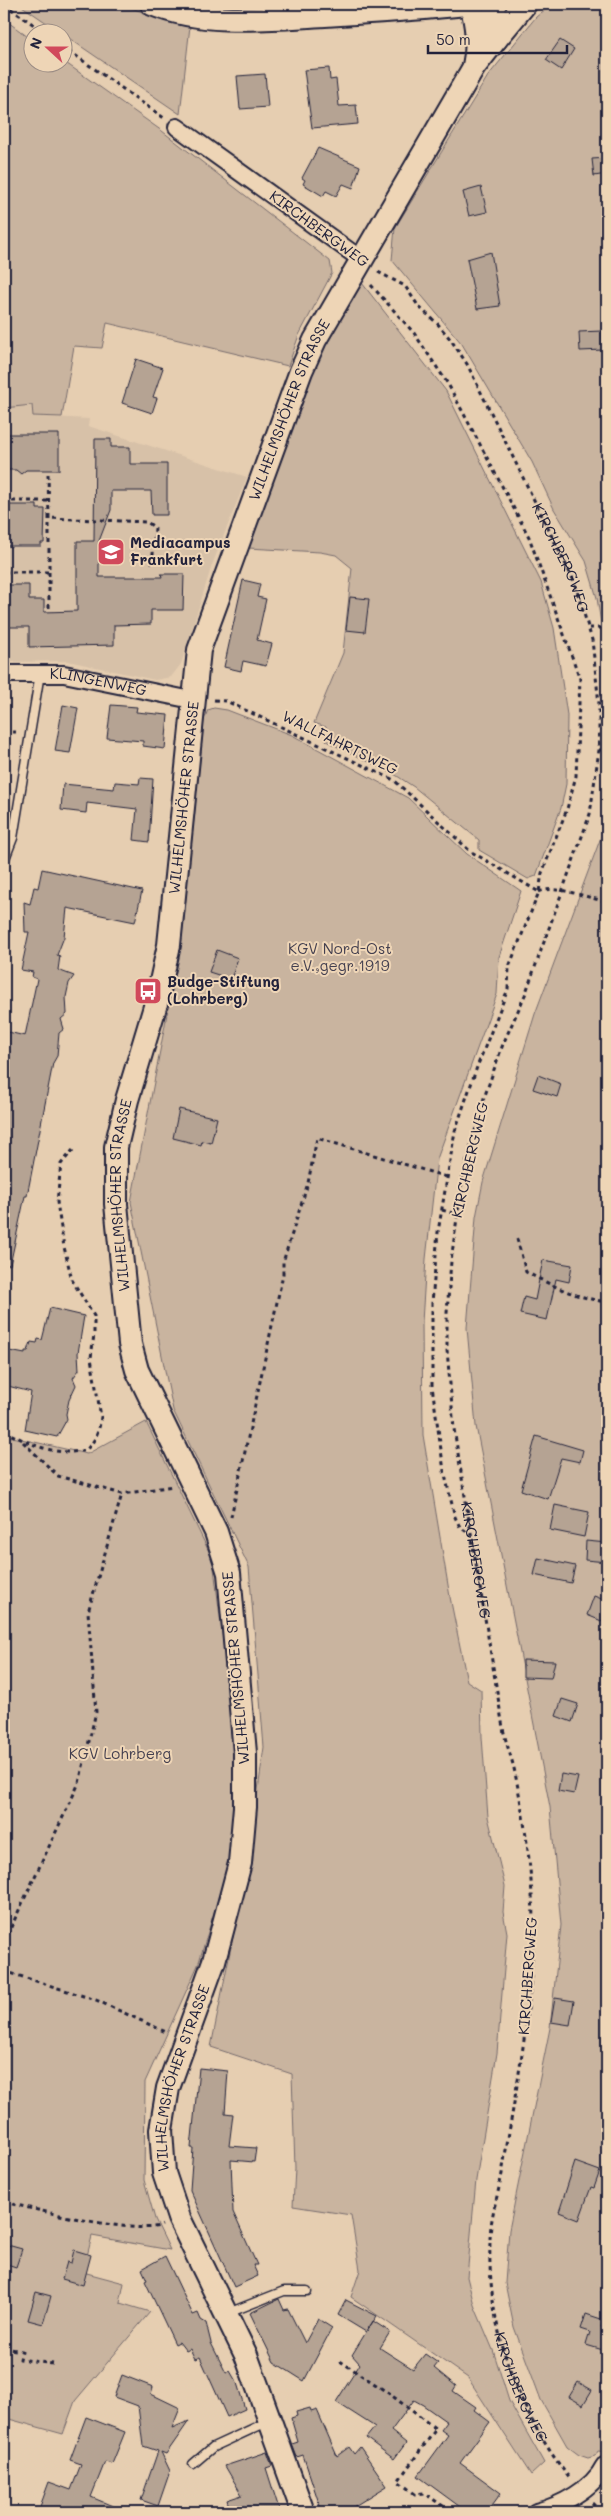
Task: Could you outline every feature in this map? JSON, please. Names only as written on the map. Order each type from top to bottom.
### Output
[{"type":"main road","points":[[152,4],[182,13],[216,18],[260,18],[421,9],[466,4]]},
{"type":"main road","points":[[471,4],[478,30],[478,48],[474,67]]},
{"type":"main road","points":[[494,4],[496,40]]},
{"type":"main road","points":[[474,67],[525,4]]},
{"type":"main road","name":"WILHELMSHÖHER STRASSE","points":[[303,2512],[272,2420],[246,2356],[179,2218],[164,2173],[161,2130],[168,2088],[214,1961],[229,1912],[240,1863],[245,1808],[245,1753],[229,1573],[216,1532],[137,1370],[130,1344],[116,1204],[114,1162],[121,1124],[157,1000],[169,945],[177,878],[192,700],[199,650],[300,371],[315,340],[474,67]]},
{"type":"street","name":"KIRCHBERGWEG","points":[[177,127],[358,265]]},
{"type":"street","name":"KLINGENWEG","points":[[4,674],[64,674],[192,700]]},
{"type":"street","points":[[536,2512],[572,2497],[599,2476],[604,2466]]},
{"type":"lane","points":[[4,861],[13,838],[40,673]]},
{"type":"lane","points":[[226,2314],[284,2291],[307,2291]]},
{"type":"lane","points":[[193,2464],[213,2447],[272,2420]]},
{"type":"path","points":[[4,4],[30,22]]},
{"type":"path","points":[[72,53],[177,127]]},
{"type":"path","points":[[358,265],[399,314],[448,384],[529,537],[580,679],[576,776],[567,809],[542,873],[539,892],[509,967],[508,989],[477,1067],[455,1131],[442,1210],[432,1303],[432,1386],[444,1471],[454,1517],[460,1527],[472,1535]]},
{"type":"path","name":"KIRCHBERGWEG","points":[[358,265],[405,286],[419,307],[437,322],[467,364],[574,581],[589,628],[597,673],[599,750],[590,814],[525,995],[503,1044],[484,1098],[463,1175],[456,1214],[447,1313],[447,1350],[454,1429],[503,1728],[516,1775],[527,1838],[533,1939],[521,2059],[501,2182],[492,2216],[490,2240],[492,2302],[508,2364],[523,2404],[548,2447],[580,2490]]},
{"type":"path","points":[[48,474],[49,608]]},
{"type":"path","points":[[4,501],[49,501]]},
{"type":"path","points":[[49,518],[147,522],[155,528],[152,567]]},
{"type":"path","points":[[4,572],[50,572]]},
{"type":"path","points":[[589,628],[607,628]]},
{"type":"path","name":"WALLFAHRTSWEG","points":[[192,700],[226,700],[394,780],[470,851],[539,892]]},
{"type":"path","points":[[599,750],[607,750]]},
{"type":"path","points":[[539,892],[546,889],[564,890],[578,896],[607,902]]},
{"type":"path","points":[[216,1532],[231,1518],[283,1274],[283,1262],[308,1184],[317,1138],[447,1177]]},
{"type":"path","points":[[4,1432],[62,1453],[86,1450],[97,1435],[100,1425],[100,1411],[91,1358],[94,1316],[72,1280],[64,1247],[58,1202],[61,1164],[73,1150]]},
{"type":"path","points":[[442,1210],[456,1214]]},
{"type":"path","points":[[517,1239],[526,1272],[558,1289],[607,1302]]},
{"type":"path","points":[[4,1432],[25,1443],[58,1476],[122,1494],[193,1482]]},
{"type":"path","points":[[4,1942],[79,1783],[96,1712],[88,1612],[122,1494]]},
{"type":"path","points":[[4,1971],[96,2000],[184,2041]]},
{"type":"path","points":[[4,2203],[130,2228],[155,2228],[179,2218]]},
{"type":"path","points":[[4,2348],[22,2351],[20,2358],[53,2364]]},
{"type":"path","points":[[340,2361],[387,2392],[436,2429],[398,2481],[415,2494],[424,2493],[452,2512]]},
{"type":"shaded area","name":"Mediacampus Frankfurt","points":[[32,405],[33,416],[89,419],[88,426],[247,477],[212,565],[181,664],[171,677],[155,680],[68,661],[4,662],[4,408]]},
{"type":"green space","points":[[19,4],[122,4],[162,20],[190,26],[180,114],[72,40],[72,22],[45,22]]},
{"type":"green space","points":[[552,4],[607,4],[607,661],[597,598],[586,561],[554,509],[532,462],[462,344],[392,260],[395,228],[488,76],[536,17]]},
{"type":"green space","points":[[4,19],[22,32],[22,72],[72,72],[72,67],[162,131],[330,261],[332,273],[299,335],[288,366],[107,323],[102,348],[74,346],[62,417],[33,416],[32,405],[4,408]]},
{"type":"green space","points":[[362,283],[446,391],[541,582],[554,628],[567,715],[566,784],[561,808],[536,876],[528,879],[479,850],[479,840],[414,787],[394,774],[332,744],[326,740],[326,727],[314,723],[343,653],[352,568],[336,555],[320,552],[248,548],[298,407],[323,346]]},
{"type":"green space","name":"KGV Nord-Ost e.V.,gegr.1919","points":[[214,708],[227,710],[292,735],[408,798],[467,854],[521,891],[499,957],[497,994],[437,1159],[426,1259],[422,1322],[423,1435],[450,1597],[467,1681],[481,1690],[482,1737],[488,1817],[505,1886],[503,1912],[507,1933],[497,2053],[476,2180],[467,2277],[474,2305],[493,2350],[509,2401],[544,2463],[531,2475],[468,2378],[351,2297],[360,2270],[351,2215],[293,2206],[295,2168],[292,2074],[211,2047],[248,1862],[264,1747],[249,1567],[173,1410],[131,1202],[182,936],[204,720],[208,710]]},
{"type":"green space","points":[[607,821],[607,2452],[598,2451],[595,2456],[588,2458],[579,2455],[567,2446],[541,2400],[514,2327],[505,2283],[509,2230],[550,2028],[561,1925],[550,1807],[476,1426],[467,1328],[476,1217],[483,1182],[535,1014]]},
{"type":"green space","name":"KGV Lohrberg","points":[[146,1422],[213,1560],[237,1754],[229,1863],[198,1965],[145,2082],[144,2180],[155,2219],[170,2250],[92,2236],[83,2272],[124,2283],[120,2303],[150,2312],[75,2401],[63,2434],[9,2419],[4,2438],[4,1435],[87,1454]]},
{"type":"building","points":[[560,40],[574,49],[561,70],[546,60]]},
{"type":"building","points":[[329,68],[330,80],[336,79],[339,106],[356,105],[358,124],[312,128],[304,70]]},
{"type":"building","points":[[265,74],[268,107],[240,109],[237,76]]},
{"type":"building","points":[[318,148],[360,166],[353,188],[343,184],[336,196],[326,191],[323,196],[303,184],[305,180],[302,178]]},
{"type":"building","points":[[607,158],[607,174],[594,176],[592,159]]},
{"type":"building","points":[[481,187],[487,212],[469,216],[463,192]]},
{"type":"building","points":[[491,252],[500,306],[477,309],[467,259]]},
{"type":"building","points":[[602,331],[603,350],[580,351],[579,332]]},
{"type":"building","points":[[136,359],[163,368],[153,397],[157,398],[152,413],[122,403]]},
{"type":"building","points":[[4,434],[59,434],[59,470],[26,470],[21,474],[16,470],[4,470]]},
{"type":"building","points":[[95,439],[111,439],[111,447],[130,447],[130,464],[167,464],[167,515],[152,515],[151,491],[111,491],[111,510],[99,541],[99,577],[162,577],[161,574],[184,574],[183,610],[151,610],[151,624],[114,625],[114,645],[29,647],[29,627],[4,627],[4,585],[29,585],[29,600],[44,600],[44,612],[77,611],[77,541],[94,541]]},
{"type":"building","points":[[4,505],[37,505],[37,509],[45,509],[44,543],[41,543],[41,546],[4,546]]},
{"type":"building","points":[[243,580],[260,584],[257,597],[266,599],[257,640],[272,644],[266,666],[243,661],[241,671],[224,667]]},
{"type":"building","points":[[350,597],[369,599],[365,632],[346,630]]},
{"type":"building","points":[[63,705],[78,708],[70,753],[55,751]]},
{"type":"building","points":[[111,705],[137,707],[136,712],[168,715],[165,749],[143,746],[143,741],[107,738]]},
{"type":"building","points":[[140,778],[153,779],[149,842],[134,840],[137,809],[87,803],[86,813],[61,810],[63,784],[114,789],[115,782],[139,784]]},
{"type":"building","points":[[42,869],[142,891],[135,922],[67,908],[64,937],[57,955],[60,956],[58,970],[74,976],[69,983],[66,997],[67,1014],[61,1019],[64,1029],[59,1033],[57,1056],[53,1063],[27,1196],[25,1196],[10,1265],[4,1264],[4,1031],[25,1036],[37,979],[32,977],[33,972],[21,970],[29,932],[25,932],[24,902],[30,904],[34,887],[38,888]]},
{"type":"building","points":[[217,950],[238,958],[231,979],[209,972]]},
{"type":"building","points":[[538,1075],[561,1084],[557,1097],[533,1089]]},
{"type":"building","points":[[179,1109],[217,1118],[211,1143],[202,1141],[201,1145],[173,1138]]},
{"type":"building","points":[[543,1260],[572,1265],[569,1282],[556,1279],[547,1320],[520,1314],[524,1297],[535,1300]]},
{"type":"building","points":[[50,1308],[84,1316],[78,1353],[79,1370],[73,1378],[76,1385],[69,1400],[66,1414],[67,1419],[57,1437],[25,1430],[31,1392],[4,1385],[4,1350],[25,1354],[31,1342],[37,1343],[38,1339],[42,1340]]},
{"type":"building","points":[[536,1436],[583,1450],[580,1462],[561,1458],[548,1499],[521,1490]]},
{"type":"building","points":[[555,1505],[589,1512],[584,1537],[550,1530]]},
{"type":"building","points":[[586,1541],[607,1543],[607,1562],[585,1560]]},
{"type":"building","points":[[538,1558],[575,1566],[571,1583],[534,1575]]},
{"type":"building","points":[[594,1596],[607,1601],[607,1614],[604,1622],[587,1615]]},
{"type":"building","points":[[523,1660],[555,1661],[551,1678],[523,1677]]},
{"type":"building","points":[[562,1699],[578,1704],[572,1722],[556,1716]]},
{"type":"building","points":[[561,1774],[578,1777],[574,1794],[558,1791]]},
{"type":"building","points":[[555,1998],[574,2001],[570,2025],[551,2022]]},
{"type":"building","points":[[199,2068],[228,2071],[225,2113],[233,2114],[229,2146],[256,2148],[254,2162],[231,2160],[233,2212],[257,2265],[253,2265],[258,2276],[234,2287],[190,2190],[193,2148],[191,2148]]},
{"type":"building","points":[[575,2162],[600,2171],[594,2188],[591,2187],[579,2220],[559,2212]]},
{"type":"building","points":[[4,2244],[22,2249],[16,2267],[4,2263]]},
{"type":"building","points":[[74,2250],[91,2255],[83,2285],[62,2279],[67,2262],[71,2263]]},
{"type":"building","points":[[165,2256],[193,2315],[198,2313],[201,2320],[206,2323],[211,2343],[226,2373],[230,2371],[237,2383],[245,2409],[227,2417],[200,2357],[195,2359],[190,2349],[186,2351],[179,2342],[175,2344],[145,2281],[147,2280],[142,2269]]},
{"type":"building","points":[[36,2292],[51,2296],[43,2324],[28,2320]]},
{"type":"building","points":[[279,2299],[284,2310],[288,2309],[305,2343],[318,2319],[332,2328],[304,2381],[274,2362],[250,2313]]},
{"type":"building","points":[[346,2300],[377,2316],[366,2332],[338,2315]]},
{"type":"building","points":[[586,2314],[604,2320],[601,2327],[607,2329],[607,2336],[603,2350],[586,2345],[590,2332],[581,2329]]},
{"type":"building","points":[[373,2321],[390,2332],[380,2348],[413,2369],[425,2354],[438,2363],[434,2368],[456,2386],[453,2391],[476,2407],[474,2410],[490,2422],[460,2463],[501,2493],[487,2512],[467,2512],[418,2476],[448,2435],[441,2430],[447,2422],[414,2400],[391,2431],[406,2443],[394,2459],[366,2438],[375,2427],[336,2402],[360,2364],[352,2355]]},
{"type":"building","points":[[122,2375],[153,2387],[151,2394],[180,2408],[172,2428],[189,2421],[166,2454],[161,2452],[170,2471],[158,2506],[141,2500],[158,2451],[143,2446],[138,2406],[114,2397]]},
{"type":"building","points":[[578,2382],[592,2390],[583,2405],[569,2397]]},
{"type":"building","points":[[310,2408],[311,2412],[317,2410],[337,2456],[349,2447],[354,2454],[360,2447],[387,2486],[345,2512],[322,2512],[303,2455],[297,2457],[292,2444],[298,2442],[291,2418],[297,2416],[296,2412]]},
{"type":"building","points":[[86,2417],[125,2432],[112,2464],[105,2462],[91,2497],[127,2512],[38,2512],[49,2482],[71,2490],[81,2464],[70,2460]]},
{"type":"building","points":[[267,2452],[272,2466],[266,2468],[280,2512],[231,2512],[227,2500],[242,2495],[225,2466]]},
{"type":"place","name":"Mediacampus Frankfurt","points":[[111,552]]},
{"type":"place","name":"Budge-Stiftung (Lohrberg)","points":[[148,991]]}]
